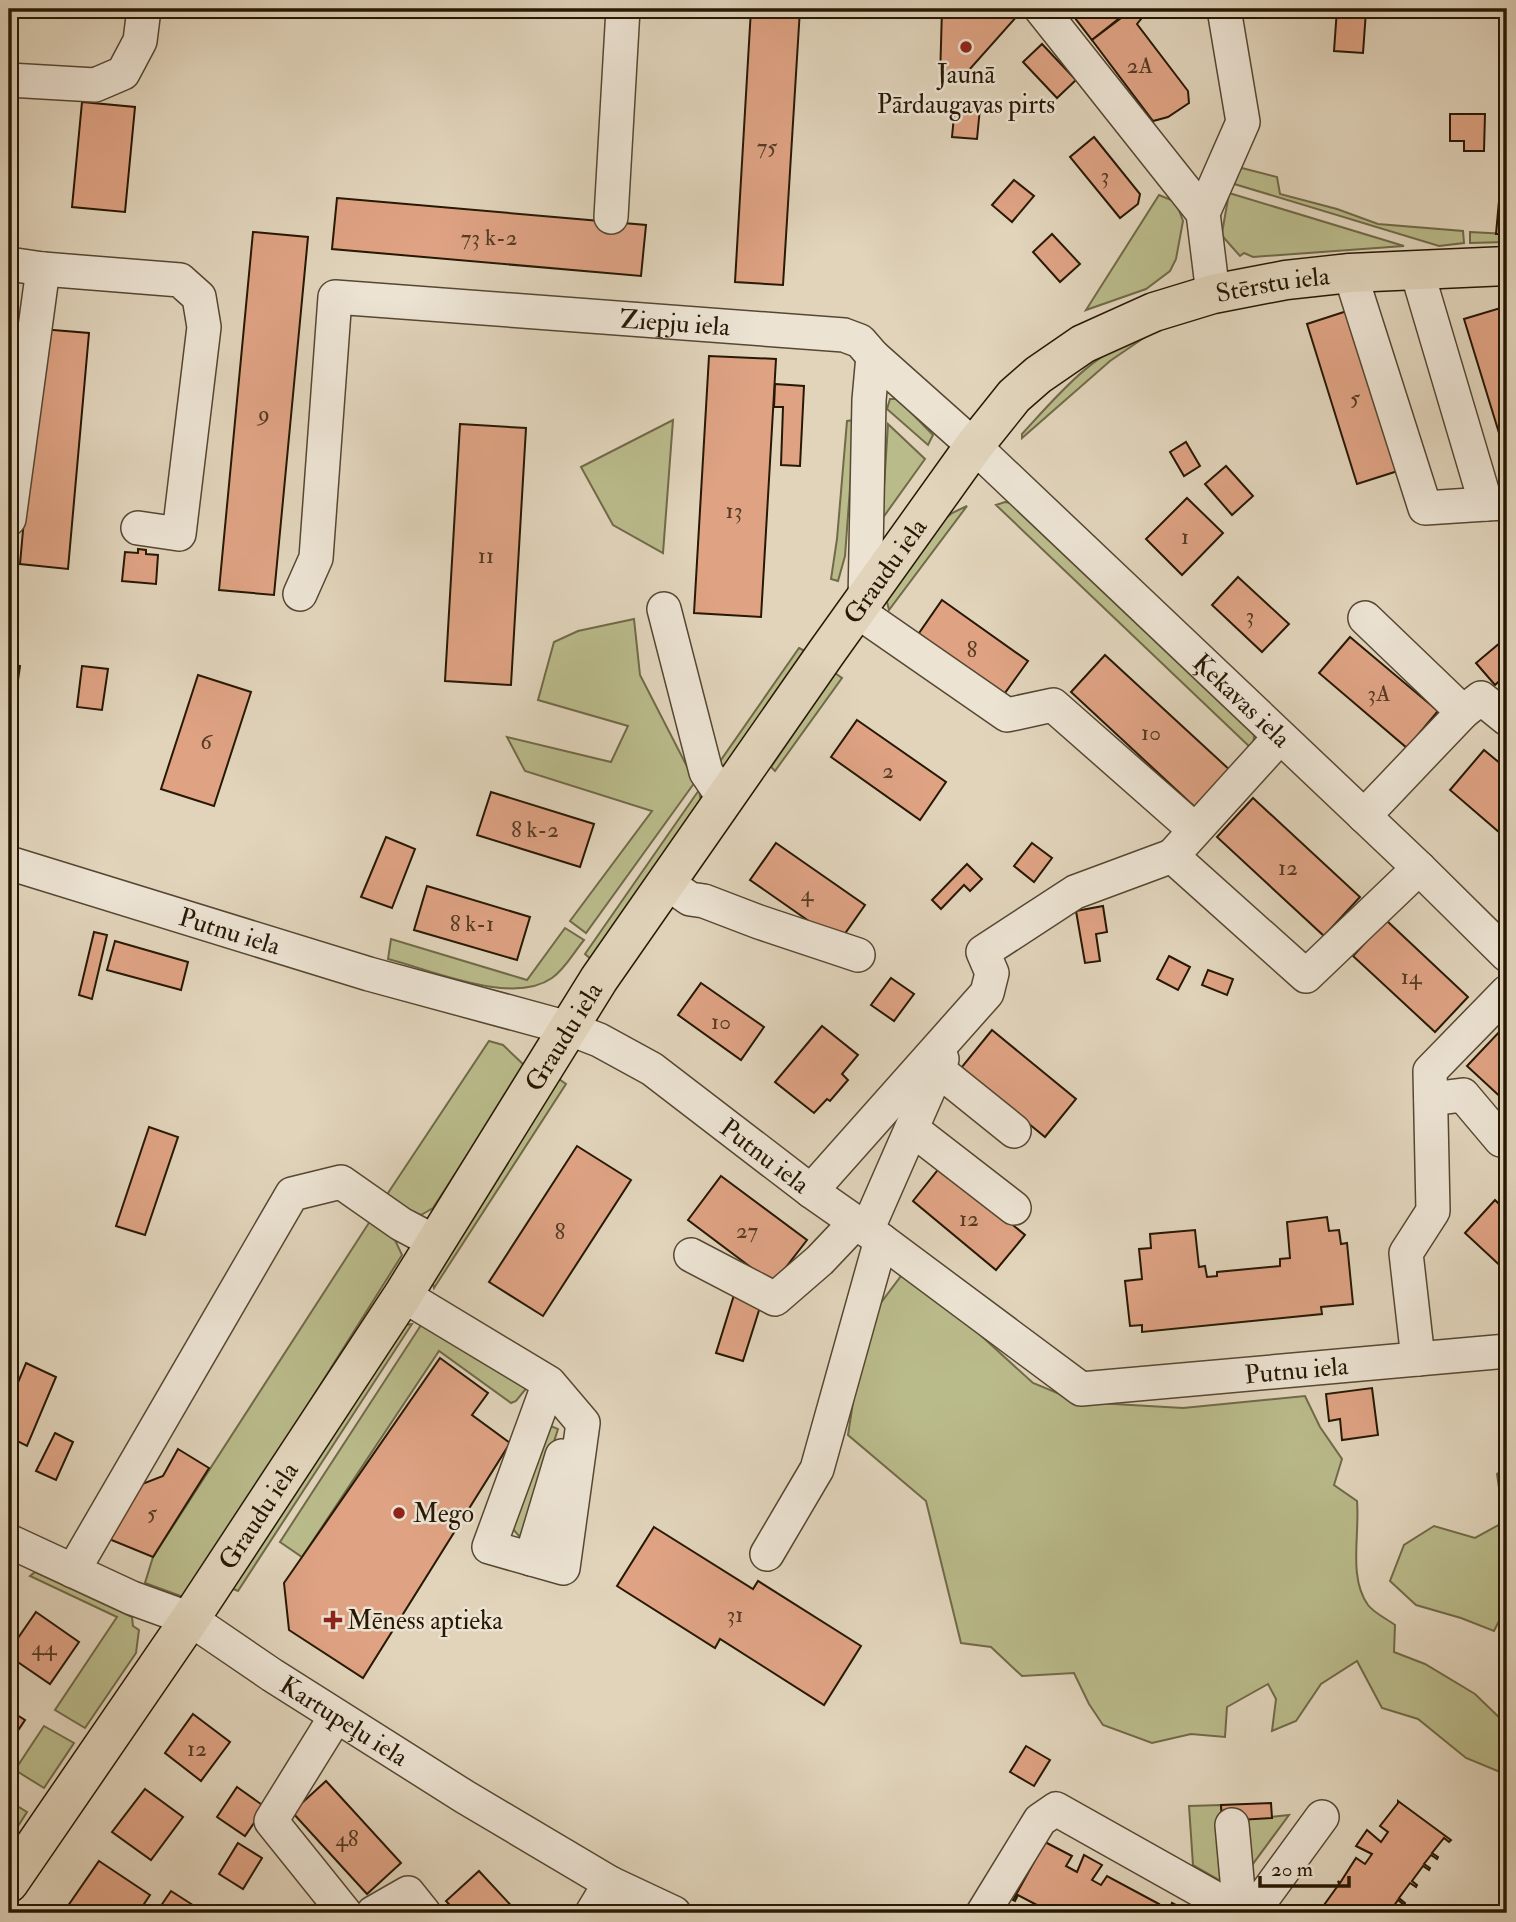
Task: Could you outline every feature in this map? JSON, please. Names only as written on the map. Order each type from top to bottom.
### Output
[{"type":"main road","name":"Stērstu iela","points":[[1213,293],[1286,280],[1350,273],[1507,266]]},
{"type":"main road","name":"Graudu iela","points":[[9,1883],[190,1619],[403,1294],[599,979],[974,446],[1014,396],[1038,375],[1083,344],[1154,312],[1213,293]]},
{"type":"street","points":[[9,80],[95,85],[122,73],[140,41],[144,9]]},
{"type":"street","points":[[611,217],[623,9]]},
{"type":"street","points":[[1041,9],[1203,213],[1243,122],[1224,9]]},
{"type":"street","name":"Stērstu iela","points":[[1203,213],[1213,293]]},
{"type":"street","points":[[9,264],[180,280],[199,297],[204,327],[179,534],[138,528]]},
{"type":"street","points":[[9,519],[43,269]]},
{"type":"street","points":[[1350,273],[1425,508],[1496,504],[1414,269]]},
{"type":"street","name":"Ziepju iela","points":[[300,594],[317,558],[335,297],[844,335],[860,341],[873,356],[974,446]]},
{"type":"street","points":[[873,356],[861,606],[1007,715],[1053,705],[1195,830]]},
{"type":"street","name":"Ķekavas iela","points":[[974,446],[1419,868],[1507,955]]},
{"type":"street","points":[[664,609],[706,772],[725,800]]},
{"type":"street","points":[[1365,618],[1464,712]]},
{"type":"street","points":[[1364,816],[1464,712],[1481,698],[1506,715]]},
{"type":"street","points":[[811,1191],[987,993],[992,972],[983,952],[1075,892],[1172,856],[1279,738]]},
{"type":"street","points":[[1172,856],[1306,976],[1419,868]]},
{"type":"street","name":"Putnu iela","points":[[9,863],[369,974],[568,1028],[599,1040],[652,1069],[811,1191],[868,1230],[1081,1389],[1495,1352]]},
{"type":"street","points":[[667,883],[690,899],[704,901],[858,955]]},
{"type":"street","points":[[1418,1359],[1406,1253],[1433,1211],[1430,1071],[1507,992]]},
{"type":"street","points":[[767,1554],[817,1469],[868,1230],[944,1055],[979,1018]]},
{"type":"street","points":[[937,1069],[1014,1130]]},
{"type":"street","points":[[1431,1099],[1463,1096],[1501,1140]]},
{"type":"street","points":[[912,1129],[1014,1208]]},
{"type":"street","points":[[73,1571],[292,1194],[341,1182],[401,1224],[435,1242]]},
{"type":"street","points":[[691,1255],[775,1299],[820,1260],[868,1230]]},
{"type":"street","points":[[403,1294],[549,1383],[583,1423],[563,1568],[489,1547],[549,1383]]},
{"type":"street","points":[[1495,1352],[1507,1328]]},
{"type":"street","name":"Kartupeļu iela","points":[[9,1541],[132,1598],[190,1619],[465,1797],[610,1883],[674,1913]]},
{"type":"street","points":[[337,1716],[271,1821],[345,1913]]},
{"type":"street","points":[[983,1913],[1040,1820],[1056,1809],[1244,1913]]},
{"type":"street","points":[[1244,1913],[1322,1817]]},
{"type":"street","points":[[1232,1825],[1244,1913]]},
{"type":"street","points":[[592,1913],[610,1883]]},
{"type":"street","points":[[373,1913],[408,1893],[424,1913]]},
{"type":"green space","points":[[1238,167],[1277,177],[1280,194],[1337,209],[1378,224],[1463,231],[1464,243],[1439,246],[1231,183]]},
{"type":"green space","points":[[1229,193],[1404,246],[1253,257],[1244,253],[1240,256],[1222,233]]},
{"type":"green space","points":[[1159,195],[1176,202],[1183,221],[1176,259],[1170,271],[1146,289],[1086,310]]},
{"type":"green space","points":[[1470,232],[1507,234],[1507,242],[1470,243]]},
{"type":"green space","points":[[1148,335],[1110,361],[1022,438],[1022,434],[1049,404],[1079,375],[1111,351]]},
{"type":"green space","points":[[890,399],[898,399],[933,435],[928,445],[887,409]]},
{"type":"green space","points":[[673,420],[663,553],[613,525],[581,467]]},
{"type":"green space","points":[[855,420],[845,556],[838,581],[831,579],[847,421]]},
{"type":"green space","points":[[888,424],[925,459],[882,519]]},
{"type":"green space","points":[[1012,503],[1251,731],[1254,735],[1253,750],[996,505]]},
{"type":"green space","points":[[967,506],[889,610],[889,592],[941,522]]},
{"type":"green space","points":[[634,619],[640,675],[695,782],[586,933],[570,921],[652,811],[525,771],[507,737],[611,762],[628,726],[538,700],[554,642],[578,631]]},
{"type":"green space","points":[[799,648],[807,652],[721,774],[714,770]]},
{"type":"green space","points":[[835,673],[842,678],[775,771],[771,767]]},
{"type":"green space","points":[[699,790],[701,802],[592,960],[585,954]]},
{"type":"green space","points":[[565,928],[584,940],[557,974],[535,986],[494,987],[472,983],[388,959],[391,939],[527,980]]},
{"type":"green space","points":[[489,1041],[503,1045],[525,1066],[433,1208],[421,1215],[403,1209],[386,1196]]},
{"type":"green space","points":[[559,1079],[566,1084],[434,1288],[432,1280]]},
{"type":"green space","points":[[374,1215],[387,1223],[402,1255],[186,1598],[145,1583],[153,1557]]},
{"type":"green space","points":[[907,1268],[1033,1383],[1079,1402],[1183,1408],[1305,1396],[1320,1427],[1342,1459],[1334,1485],[1357,1501],[1356,1555],[1358,1582],[1362,1594],[1371,1608],[1395,1625],[1394,1652],[1425,1664],[1475,1694],[1507,1725],[1507,1772],[1505,1774],[1466,1758],[1418,1719],[1382,1708],[1357,1661],[1321,1684],[1296,1721],[1272,1731],[1276,1699],[1268,1684],[1227,1707],[1225,1737],[1191,1734],[1152,1743],[1103,1725],[1074,1673],[1022,1676],[991,1647],[961,1643],[926,1501],[848,1435],[871,1316]]},
{"type":"green space","points":[[423,1322],[529,1385],[516,1401],[511,1403],[439,1351],[302,1557],[280,1542]]},
{"type":"green space","points":[[412,1324],[238,1591],[231,1588],[404,1325]]},
{"type":"green space","points":[[541,1422],[558,1429],[524,1535],[519,1536],[512,1528]]},
{"type":"green space","points":[[1507,1467],[1507,1605],[1494,1631],[1416,1605],[1390,1581],[1404,1545],[1434,1526],[1475,1538],[1504,1522],[1497,1474]]},
{"type":"green space","points":[[35,1572],[132,1617],[133,1626],[139,1630],[136,1653],[85,1728],[55,1710],[117,1617],[30,1576]]},
{"type":"green space","points":[[44,1726],[74,1743],[44,1788],[15,1770]]},
{"type":"green space","points":[[9,1801],[27,1812],[9,1840]]},
{"type":"green space","points":[[1221,1805],[1226,1884],[1193,1865],[1189,1806]]},
{"type":"green space","points":[[1289,1815],[1244,1876],[1242,1820]]},
{"type":"building","points":[[751,9],[800,9],[783,285],[735,282]]},
{"type":"building","name":"Jaunā Pārdaugavas pirts","points":[[942,9],[1015,9],[1019,14],[961,79],[940,79]]},
{"type":"building","points":[[1068,9],[1116,9],[1122,16],[1092,40]]},
{"type":"building","points":[[1133,9],[1141,19],[1137,24],[1188,91],[1189,103],[1168,117],[1153,121],[1092,40]]},
{"type":"building","points":[[1337,9],[1366,11],[1363,53],[1334,51]]},
{"type":"building","points":[[1431,9],[1496,9],[1496,13],[1431,13]]},
{"type":"building","points":[[1042,44],[1076,80],[1057,98],[1023,62]]},
{"type":"building","points":[[82,102],[135,107],[125,212],[72,207]]},
{"type":"building","points":[[955,105],[980,108],[977,139],[952,137]]},
{"type":"building","points":[[1450,114],[1485,114],[1484,151],[1464,151],[1464,141],[1450,141]]},
{"type":"building","points":[[1094,137],[1140,194],[1138,204],[1120,218],[1070,157]]},
{"type":"building","points":[[1014,180],[1034,196],[1012,222],[992,205]]},
{"type":"building","points":[[337,198],[646,225],[641,276],[332,249]]},
{"type":"building","points":[[1499,201],[1507,202],[1507,234],[1496,234]]},
{"type":"building","points":[[253,232],[308,237],[274,595],[219,590]]},
{"type":"building","points":[[1052,234],[1080,264],[1060,282],[1033,252]]},
{"type":"building","points":[[1507,306],[1507,459],[1464,319]]},
{"type":"building","points":[[1353,309],[1404,469],[1357,484],[1307,324]]},
{"type":"building","points":[[41,329],[89,333],[68,569],[20,564]]},
{"type":"building","points":[[709,356],[776,359],[761,617],[694,613]]},
{"type":"building","points":[[775,384],[804,386],[800,466],[781,465],[783,407],[774,407]]},
{"type":"building","points":[[460,424],[526,428],[511,685],[445,681]]},
{"type":"building","points":[[1186,442],[1200,466],[1184,476],[1170,452]]},
{"type":"building","points":[[1226,466],[1253,496],[1232,515],[1205,484]]},
{"type":"building","points":[[1187,498],[1223,533],[1182,575],[1146,539]]},
{"type":"building","points":[[138,549],[146,550],[146,554],[158,555],[156,584],[122,581],[125,552],[138,553]]},
{"type":"building","points":[[1238,577],[1289,624],[1262,652],[1212,605]]},
{"type":"building","points":[[942,600],[1028,661],[1002,697],[917,636]]},
{"type":"building","points":[[1350,637],[1438,711],[1407,748],[1319,673]]},
{"type":"building","points":[[1507,637],[1507,674],[1495,685],[1476,663]]},
{"type":"building","points":[[1105,655],[1232,772],[1197,809],[1071,692]]},
{"type":"building","points":[[9,664],[20,666],[18,680],[9,679]]},
{"type":"building","points":[[82,666],[108,669],[102,710],[77,707]]},
{"type":"building","points":[[198,675],[251,692],[214,806],[161,789]]},
{"type":"building","points":[[857,720],[946,782],[920,820],[831,757]]},
{"type":"building","points":[[1484,750],[1507,769],[1507,839],[1450,790]]},
{"type":"building","points":[[491,792],[594,824],[580,867],[477,835]]},
{"type":"building","points":[[1253,798],[1360,897],[1324,936],[1217,837]]},
{"type":"building","points":[[386,837],[415,849],[392,908],[361,897]]},
{"type":"building","points":[[776,843],[865,905],[839,942],[750,880]]},
{"type":"building","points":[[1032,843],[1052,858],[1034,882],[1014,866]]},
{"type":"building","points":[[967,864],[982,879],[970,891],[964,885],[941,909],[932,900]]},
{"type":"building","points":[[427,886],[530,917],[517,960],[414,930]]},
{"type":"building","points":[[1103,906],[1107,932],[1096,934],[1100,961],[1085,963],[1076,911]]},
{"type":"building","points":[[1386,920],[1468,997],[1435,1032],[1353,956]]},
{"type":"building","points":[[94,932],[107,935],[92,999],[79,995]]},
{"type":"building","points":[[115,941],[188,962],[181,990],[107,970]]},
{"type":"building","points":[[1169,956],[1190,967],[1178,990],[1157,979]]},
{"type":"building","points":[[1208,970],[1233,979],[1227,995],[1202,985]]},
{"type":"building","points":[[891,978],[914,994],[894,1021],[871,1005]]},
{"type":"building","points":[[701,983],[764,1027],[741,1060],[678,1015]]},
{"type":"building","points":[[822,1026],[858,1055],[842,1074],[848,1080],[830,1101],[827,1099],[814,1113],[775,1082]]},
{"type":"building","points":[[992,1030],[1076,1099],[1045,1137],[961,1068]]},
{"type":"building","points":[[1501,1030],[1507,1035],[1507,1103],[1467,1066]]},
{"type":"building","points":[[149,1127],[178,1137],[145,1235],[116,1226]]},
{"type":"building","points":[[577,1146],[631,1180],[543,1316],[489,1282]]},
{"type":"building","points":[[941,1166],[1025,1235],[996,1270],[913,1201]]},
{"type":"building","points":[[721,1176],[807,1240],[773,1284],[688,1220]]},
{"type":"building","points":[[1495,1200],[1507,1212],[1507,1272],[1465,1233]]},
{"type":"building","points":[[1327,1217],[1329,1231],[1339,1230],[1341,1244],[1347,1243],[1353,1304],[1321,1307],[1322,1314],[1142,1332],[1142,1325],[1130,1326],[1125,1281],[1142,1279],[1139,1249],[1151,1248],[1150,1234],[1195,1230],[1199,1267],[1205,1266],[1207,1277],[1217,1276],[1217,1272],[1280,1266],[1280,1259],[1290,1258],[1287,1222]]},
{"type":"building","points":[[734,1295],[761,1304],[743,1361],[716,1353]]},
{"type":"building","name":"Mego","points":[[440,1358],[488,1393],[472,1415],[510,1443],[363,1678],[289,1630],[284,1583]]},
{"type":"building","points":[[26,1363],[56,1377],[27,1446],[9,1437],[9,1404]]},
{"type":"building","points":[[1372,1388],[1378,1435],[1342,1440],[1340,1419],[1329,1421],[1326,1394]]},
{"type":"building","points":[[55,1433],[73,1442],[56,1480],[36,1471]]},
{"type":"building","points":[[178,1449],[209,1468],[153,1557],[109,1539],[137,1486],[163,1476]]},
{"type":"building","points":[[654,1527],[753,1589],[758,1581],[861,1646],[824,1705],[720,1639],[715,1648],[617,1586]]},
{"type":"building","points":[[36,1612],[79,1642],[50,1684],[9,1656],[9,1651]]},
{"type":"building","points":[[9,1710],[25,1720],[9,1744]]},
{"type":"building","points":[[193,1714],[230,1742],[201,1781],[165,1753]]},
{"type":"building","points":[[1026,1746],[1050,1760],[1034,1786],[1010,1772]]},
{"type":"building","points":[[326,1781],[401,1863],[367,1894],[292,1812]]},
{"type":"building","points":[[237,1787],[265,1807],[245,1836],[217,1817]]},
{"type":"building","points":[[145,1789],[183,1817],[151,1860],[112,1832]]},
{"type":"building","points":[[1398,1801],[1451,1840],[1449,1842],[1444,1838],[1432,1853],[1437,1859],[1431,1855],[1424,1864],[1429,1870],[1423,1866],[1412,1881],[1416,1887],[1410,1883],[1399,1898],[1404,1905],[1398,1900],[1389,1913],[1329,1913],[1321,1905],[1324,1905],[1339,1884],[1338,1881],[1340,1883],[1356,1858],[1365,1864],[1372,1854],[1356,1846],[1367,1830],[1381,1842],[1388,1832],[1380,1826]]},
{"type":"building","points":[[1271,1803],[1272,1818],[1222,1821],[1221,1805]]},
{"type":"building","points":[[1045,1842],[1072,1856],[1066,1866],[1077,1872],[1084,1855],[1102,1865],[1092,1880],[1101,1885],[1107,1876],[1159,1904],[1154,1913],[1051,1913],[1037,1905],[1034,1911],[1032,1910],[1035,1904],[1018,1895],[1015,1901],[1013,1900]]},
{"type":"building","points":[[238,1843],[262,1858],[243,1889],[219,1874]]},
{"type":"building","points":[[99,1861],[150,1895],[138,1913],[63,1913]]},
{"type":"building","points":[[479,1871],[518,1913],[457,1913],[446,1901]]},
{"type":"building","points":[[171,1891],[196,1907],[193,1913],[156,1913]]},
{"type":"building","points":[[1172,1903],[1189,1912],[1168,1913]]},
{"type":"place","name":"Jaunā Pārdaugavas pirts","points":[[966,47]]},
{"type":"place","name":"Mego","points":[[399,1513]]},
{"type":"place","name":"Mēness aptieka","points":[[333,1620]]}]
